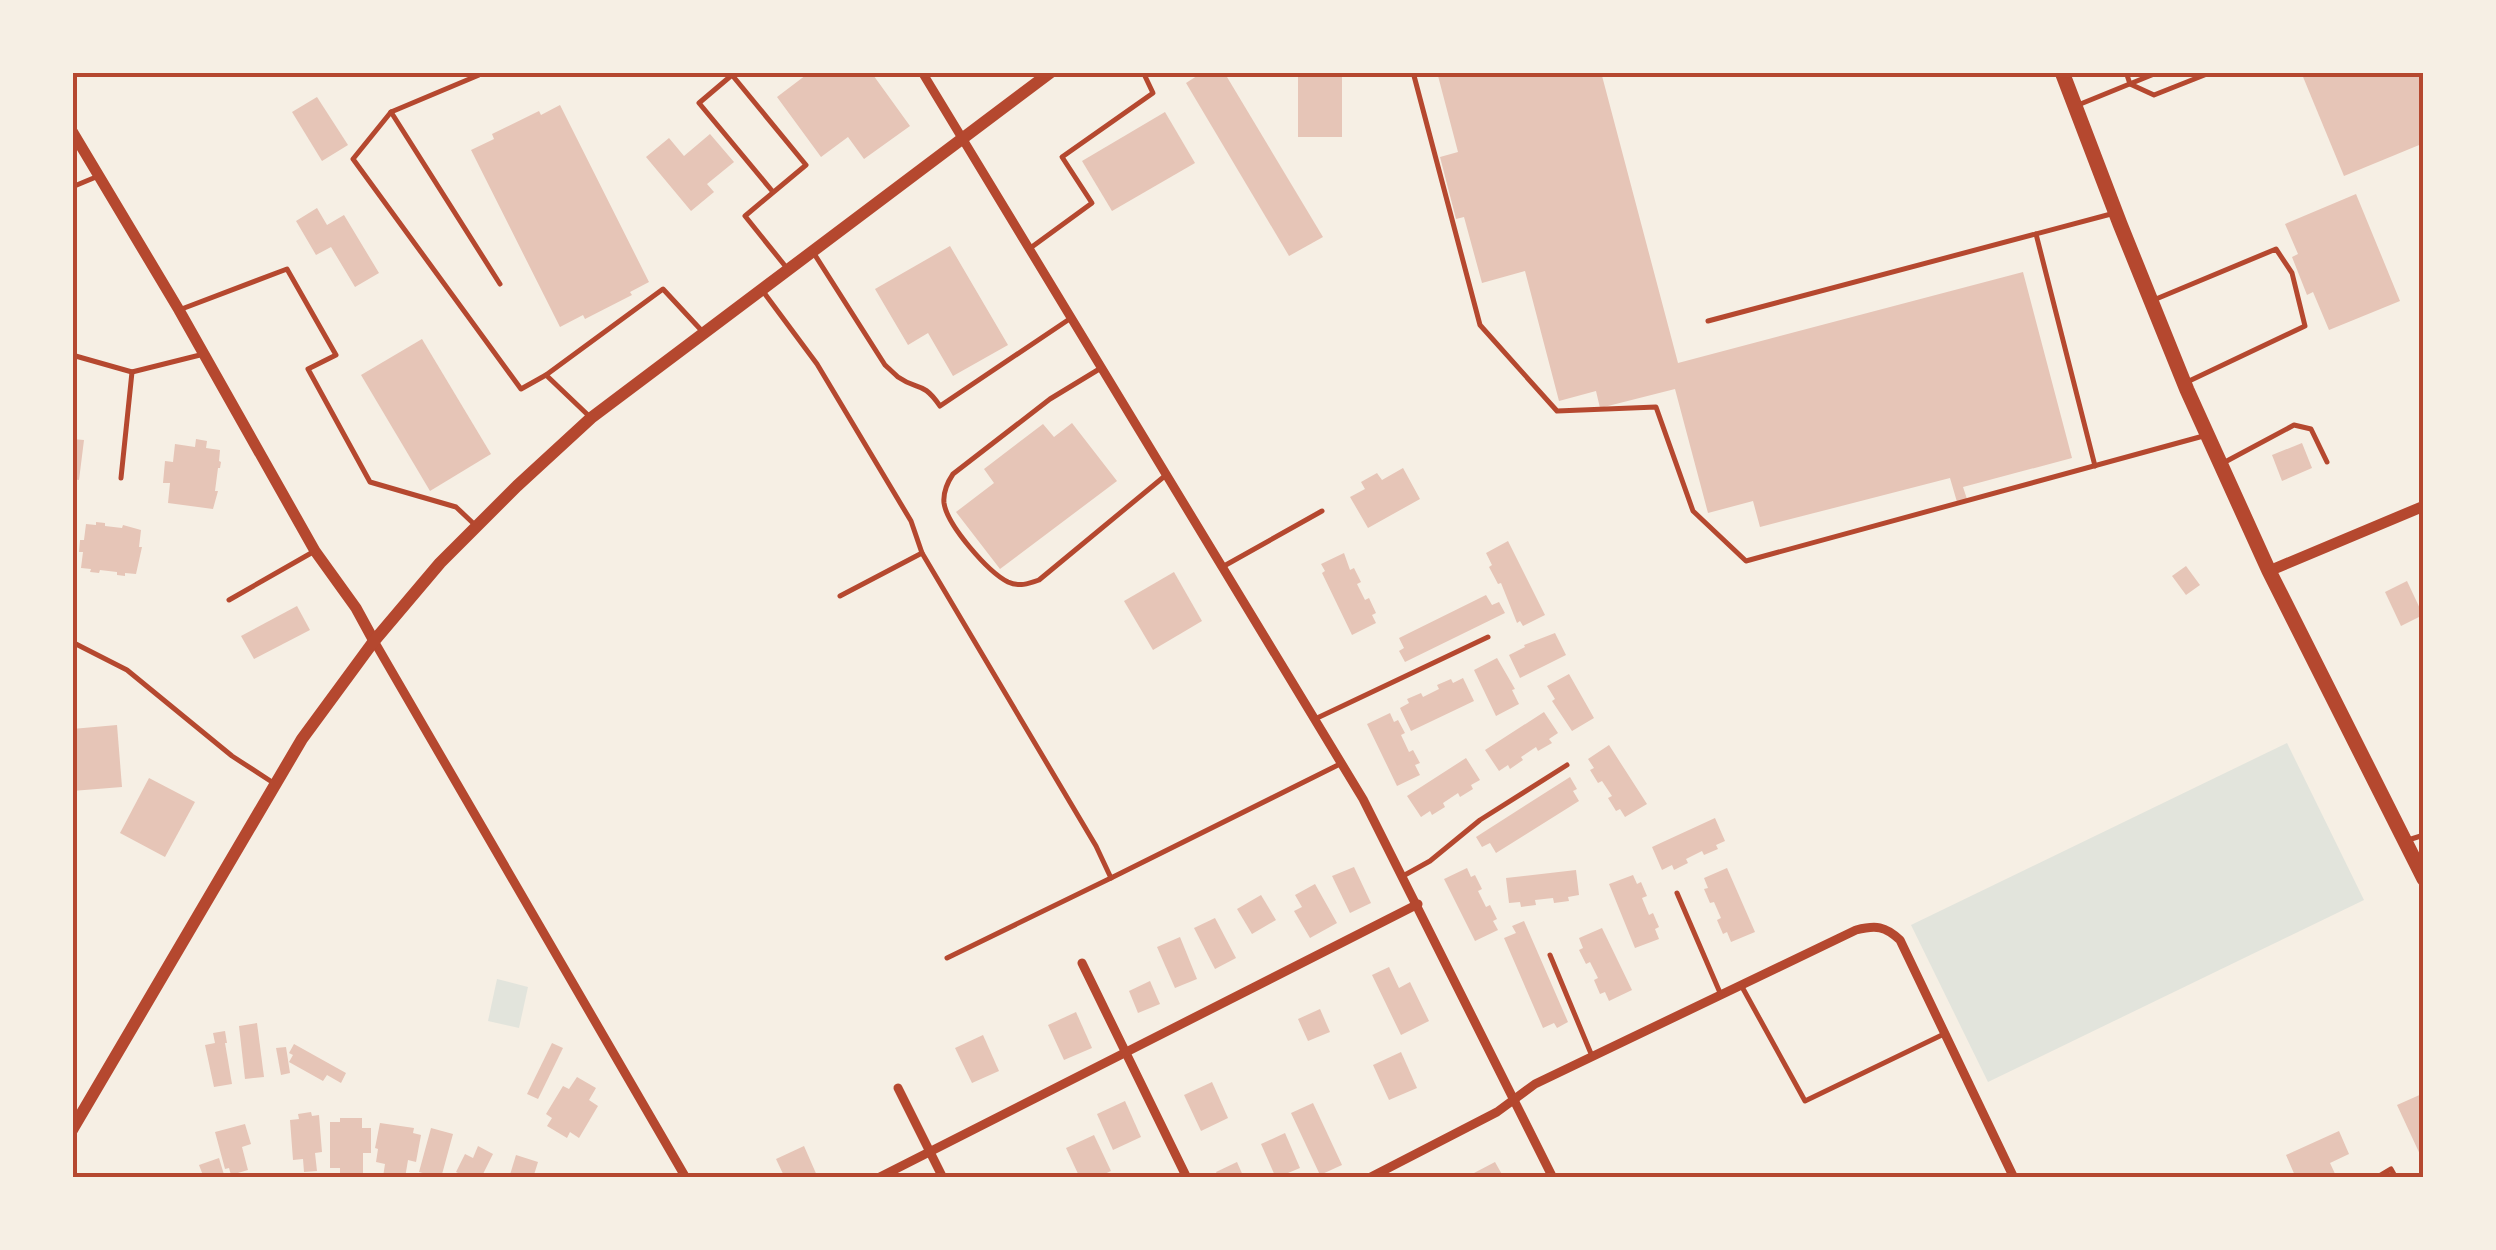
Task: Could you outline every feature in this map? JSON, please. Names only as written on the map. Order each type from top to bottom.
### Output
[{"type":"highway","points":[[2062,72],[2184,384],[2268,571],[2424,879]]},
{"type":"main road","points":[[72,1130],[313,724],[374,640],[440,563],[591,418],[1051,72]]},
{"type":"street","points":[[922,72],[1363,799],[1554,1178]]},
{"type":"street","points":[[72,131],[316,550],[356,608],[686,1178]]},
{"type":"street","points":[[2268,571],[2424,506]]},
{"type":"street","points":[[878,1178],[1418,904]]},
{"type":"street","points":[[1369,1178],[1496,1112],[1535,1084],[1856,930],[1873,926],[1888,928],[1900,940],[2014,1178]]},
{"type":"street","points":[[1082,963],[1187,1178]]},
{"type":"street","points":[[898,1088],[943,1178]]},
{"type":"lane","points":[[478,72],[479,75],[392,112],[353,158],[521,389],[663,289],[704,333]]},
{"type":"lane","points":[[1029,249],[1092,203],[1062,157],[1153,93],[1143,72]]},
{"type":"lane","points":[[1413,72],[1480,325],[1557,411],[1656,406],[1693,511],[1746,561],[2209,434]]},
{"type":"lane","points":[[2126,72],[2130,84],[2154,95],[2212,72]]},
{"type":"lane","points":[[2075,106],[2159,72]]},
{"type":"lane","points":[[773,192],[699,103],[732,76],[806,165],[745,216],[788,269]]},
{"type":"lane","points":[[392,112],[500,284]]},
{"type":"lane","points":[[72,187],[99,176]]},
{"type":"lane","points":[[1708,321],[2116,213]]},
{"type":"lane","points":[[2036,234],[2095,466]]},
{"type":"lane","points":[[2151,301],[2276,249],[2292,273],[2305,326],[2184,384]]},
{"type":"lane","points":[[812,251],[886,365],[897,377],[930,392],[940,406],[1071,318]]},
{"type":"lane","points":[[179,310],[286,269],[336,355],[308,369],[370,482],[456,507],[476,526]]},
{"type":"lane","points":[[762,289],[817,364],[911,520],[922,553],[1096,846],[1111,878]]},
{"type":"lane","points":[[72,355],[132,372],[204,354]]},
{"type":"lane","points":[[1101,368],[1050,399],[953,474],[944,496],[944,508],[951,520],[976,556],[1008,582],[1023,585],[1038,580],[1166,474]]},
{"type":"lane","points":[[120,478],[132,372]]},
{"type":"lane","points":[[546,375],[591,418]]},
{"type":"lane","points":[[2222,464],[2294,426],[2311,430],[2328,462]]},
{"type":"lane","points":[[1223,567],[1322,511]]},
{"type":"lane","points":[[229,600],[316,550]]},
{"type":"lane","points":[[840,596],[922,553]]},
{"type":"lane","points":[[1315,719],[1488,637]]},
{"type":"lane","points":[[72,642],[128,670],[232,756],[275,783]]},
{"type":"lane","points":[[947,958],[1342,764]]},
{"type":"lane","points":[[1403,876],[1430,862],[1480,820],[1567,765]]},
{"type":"lane","points":[[2405,841],[2424,835]]},
{"type":"lane","points":[[1677,894],[1721,994]]},
{"type":"lane","points":[[1550,955],[1592,1056]]},
{"type":"lane","points":[[1742,985],[1805,1101],[1946,1033]]},
{"type":"lane","points":[[2376,1178],[2392,1169],[2396,1178]]},
{"type":"shaded area","points":[[2287,743],[2364,900],[1988,1082],[1911,925]]},
{"type":"shaded area","points":[[497,979],[528,987],[519,1028],[488,1021]]},
{"type":"building","points":[[810,72],[871,72],[910,126],[864,159],[848,137],[821,157],[777,97]]},
{"type":"building","points":[[1203,72],[1224,72],[1323,237],[1289,256],[1186,83]]},
{"type":"building","points":[[1298,72],[1342,72],[1342,137],[1298,137]]},
{"type":"building","points":[[1437,72],[1601,72],[1678,363],[2023,272],[2072,458],[1963,487],[1967,499],[1957,502],[1950,478],[1760,527],[1753,501],[1708,513],[1675,389],[1600,408],[1596,391],[1559,401],[1525,271],[1482,283],[1464,217],[1456,219],[1440,157],[1458,152]]},
{"type":"building","points":[[2301,72],[2424,72],[2424,143],[2344,176]]},
{"type":"building","points":[[317,97],[348,145],[322,161],[292,112]]},
{"type":"building","points":[[560,105],[649,282],[585,319],[583,315],[560,327],[471,150],[494,139],[492,134]]},
{"type":"building","points":[[1165,112],[1195,163],[1112,211],[1082,161]]},
{"type":"building","points":[[710,134],[734,162],[707,184],[714,192],[691,211],[646,157],[669,138],[684,156]]},
{"type":"building","points":[[2356,194],[2400,301],[2329,330],[2313,292],[2307,295],[2292,257],[2298,254],[2285,224]]},
{"type":"building","points":[[317,208],[327,225],[344,215],[379,273],[355,287],[331,247],[316,255],[296,221]]},
{"type":"building","points":[[950,246],[1008,345],[953,376],[928,333],[908,345],[875,289]]},
{"type":"building","points":[[422,339],[491,454],[430,491],[361,375]]},
{"type":"building","points":[[1072,423],[1117,481],[1000,569],[956,512],[994,483],[984,469],[1043,424],[1054,437]]},
{"type":"building","points":[[72,439],[84,440],[79,480],[72,479]]},
{"type":"building","points":[[196,439],[207,441],[206,448],[220,450],[213,509],[168,503],[170,483],[163,483],[165,461],[173,462],[175,444],[195,447]]},
{"type":"building","points":[[2302,443],[2312,468],[2282,481],[2272,455]]},
{"type":"building","points":[[1403,468],[1420,499],[1368,528],[1350,497],[1365,489],[1361,482],[1377,473],[1382,480]]},
{"type":"building","points":[[96,522],[141,530],[136,574],[125,576],[81,568],[80,540],[84,540],[86,524]]},
{"type":"building","points":[[1508,541],[1545,615],[1523,626],[1520,621],[1517,623],[1486,553]]},
{"type":"building","points":[[1344,553],[1350,570],[1354,568],[1361,582],[1357,584],[1365,600],[1369,598],[1376,613],[1372,615],[1376,623],[1352,635],[1321,564]]},
{"type":"building","points":[[2186,566],[2200,585],[2186,595],[2172,576]]},
{"type":"building","points":[[1174,572],[1202,621],[1153,650],[1124,601]]},
{"type":"building","points":[[2407,581],[2423,615],[2401,626],[2385,592]]},
{"type":"building","points":[[1486,595],[1492,605],[1499,602],[1505,613],[1405,662],[1399,651],[1404,648],[1399,638]]},
{"type":"building","points":[[297,606],[310,630],[254,659],[241,636]]},
{"type":"building","points":[[1555,633],[1566,655],[1520,678],[1509,655]]},
{"type":"building","points":[[1497,658],[1519,704],[1496,716],[1474,670]]},
{"type":"building","points":[[1569,674],[1594,718],[1572,731],[1547,686]]},
{"type":"building","points":[[1463,678],[1474,701],[1411,731],[1400,708],[1409,703],[1407,699],[1421,693],[1423,697],[1439,689],[1437,685]]},
{"type":"building","points":[[1544,712],[1558,733],[1549,739],[1552,743],[1538,751],[1536,747],[1510,769],[1508,765],[1499,771],[1485,750]]},
{"type":"building","points":[[1390,713],[1405,733],[1401,735],[1409,752],[1413,750],[1420,763],[1415,765],[1420,775],[1397,786],[1367,724]]},
{"type":"building","points":[[117,725],[122,787],[72,791],[72,729]]},
{"type":"building","points":[[1609,745],[1647,804],[1625,817],[1620,809],[1616,811],[1608,798],[1612,796],[1590,770],[1594,768],[1588,759]]},
{"type":"building","points":[[1466,758],[1480,780],[1471,785],[1473,789],[1443,803],[1445,807],[1421,817],[1407,796]]},
{"type":"building","points":[[1570,777],[1579,801],[1496,853],[1490,843],[1482,847],[1476,837]]},
{"type":"building","points":[[149,778],[195,802],[165,857],[120,833]]},
{"type":"building","points":[[1715,818],[1725,841],[1716,845],[1718,849],[1704,855],[1702,851],[1674,870],[1672,865],[1662,870],[1652,847]]},
{"type":"building","points":[[1354,867],[1371,903],[1350,913],[1332,876]]},
{"type":"building","points":[[1467,868],[1482,889],[1478,891],[1486,907],[1490,905],[1497,919],[1493,921],[1498,930],[1475,941],[1444,879]]},
{"type":"building","points":[[1727,868],[1755,932],[1731,942],[1727,932],[1723,934],[1717,920],[1721,918],[1704,889],[1708,888],[1704,878]]},
{"type":"building","points":[[1576,870],[1579,895],[1568,897],[1569,901],[1535,900],[1536,905],[1521,907],[1520,902],[1509,903],[1506,878]]},
{"type":"building","points":[[1633,875],[1637,884],[1641,882],[1647,896],[1642,898],[1659,927],[1655,929],[1659,939],[1635,948],[1609,884]]},
{"type":"building","points":[[1315,884],[1337,923],[1310,938],[1294,911],[1302,907],[1295,895]]},
{"type":"building","points":[[1261,895],[1276,920],[1252,934],[1237,909]]},
{"type":"building","points":[[1215,918],[1236,958],[1215,969],[1194,928]]},
{"type":"building","points":[[1524,921],[1568,1022],[1557,1028],[1554,1023],[1543,1028],[1504,938],[1516,933],[1512,926]]},
{"type":"building","points":[[1602,928],[1632,990],[1609,1001],[1605,992],[1600,994],[1594,980],[1598,978],[1579,950],[1583,948],[1579,938]]},
{"type":"building","points":[[1180,937],[1197,979],[1175,988],[1157,947]]},
{"type":"building","points":[[1389,967],[1399,988],[1410,982],[1429,1021],[1401,1035],[1372,975]]},
{"type":"building","points":[[1150,981],[1160,1004],[1138,1013],[1129,991]]},
{"type":"building","points":[[1320,1009],[1330,1032],[1308,1041],[1298,1019]]},
{"type":"building","points":[[1076,1012],[1092,1048],[1064,1060],[1048,1025]]},
{"type":"building","points":[[257,1023],[264,1077],[245,1079],[239,1026]]},
{"type":"building","points":[[225,1031],[232,1084],[214,1087],[205,1045],[215,1043],[213,1033]]},
{"type":"building","points":[[983,1035],[999,1071],[972,1083],[955,1048]]},
{"type":"building","points":[[552,1043],[563,1048],[538,1099],[527,1094]]},
{"type":"building","points":[[294,1044],[346,1073],[341,1083],[327,1075],[323,1081],[289,1062]]},
{"type":"building","points":[[286,1047],[290,1073],[281,1075],[276,1048]]},
{"type":"building","points":[[1401,1052],[1417,1088],[1389,1100],[1373,1065]]},
{"type":"building","points":[[577,1077],[596,1088],[589,1100],[598,1106],[579,1138],[570,1132],[567,1138],[547,1126],[552,1118],[546,1114],[563,1086],[569,1089]]},
{"type":"building","points":[[1212,1082],[1228,1118],[1201,1131],[1184,1095]]},
{"type":"building","points":[[2424,1093],[2424,1163],[2397,1105]]},
{"type":"building","points":[[1125,1101],[1141,1137],[1113,1150],[1097,1114]]},
{"type":"building","points":[[1313,1103],[1342,1165],[1320,1175],[1291,1113]]},
{"type":"building","points":[[311,1112],[312,1116],[319,1115],[322,1152],[315,1153],[317,1171],[304,1172],[303,1159],[293,1160],[290,1120]]},
{"type":"building","points":[[340,1118],[362,1118],[362,1128],[371,1128],[371,1153],[363,1153],[363,1178],[340,1178],[340,1168],[330,1168],[330,1122],[340,1122]]},
{"type":"building","points":[[380,1123],[414,1128],[413,1133],[421,1135],[416,1162],[408,1160],[405,1178],[383,1177],[385,1164],[376,1162]]},
{"type":"building","points":[[245,1124],[251,1144],[242,1147],[248,1170],[231,1175],[229,1168],[225,1169],[215,1132]]},
{"type":"building","points":[[431,1128],[453,1134],[441,1178],[419,1172]]},
{"type":"building","points":[[2339,1131],[2349,1154],[2330,1163],[2337,1178],[2296,1178],[2286,1155]]},
{"type":"building","points":[[1285,1133],[1300,1168],[1276,1178],[1261,1144]]},
{"type":"building","points":[[1094,1135],[1111,1171],[1096,1178],[1080,1178],[1066,1148]]},
{"type":"building","points":[[478,1146],[493,1154],[481,1178],[463,1178],[456,1172],[465,1154],[473,1158]]},
{"type":"building","points":[[804,1146],[818,1178],[785,1178],[776,1159]]},
{"type":"building","points":[[516,1155],[538,1162],[533,1178],[509,1178]]},
{"type":"building","points":[[219,1158],[225,1178],[204,1178],[199,1165]]},
{"type":"building","points":[[1237,1162],[1244,1178],[1219,1178],[1216,1172]]},
{"type":"building","points":[[1495,1162],[1504,1178],[1476,1178],[1474,1173]]}]
